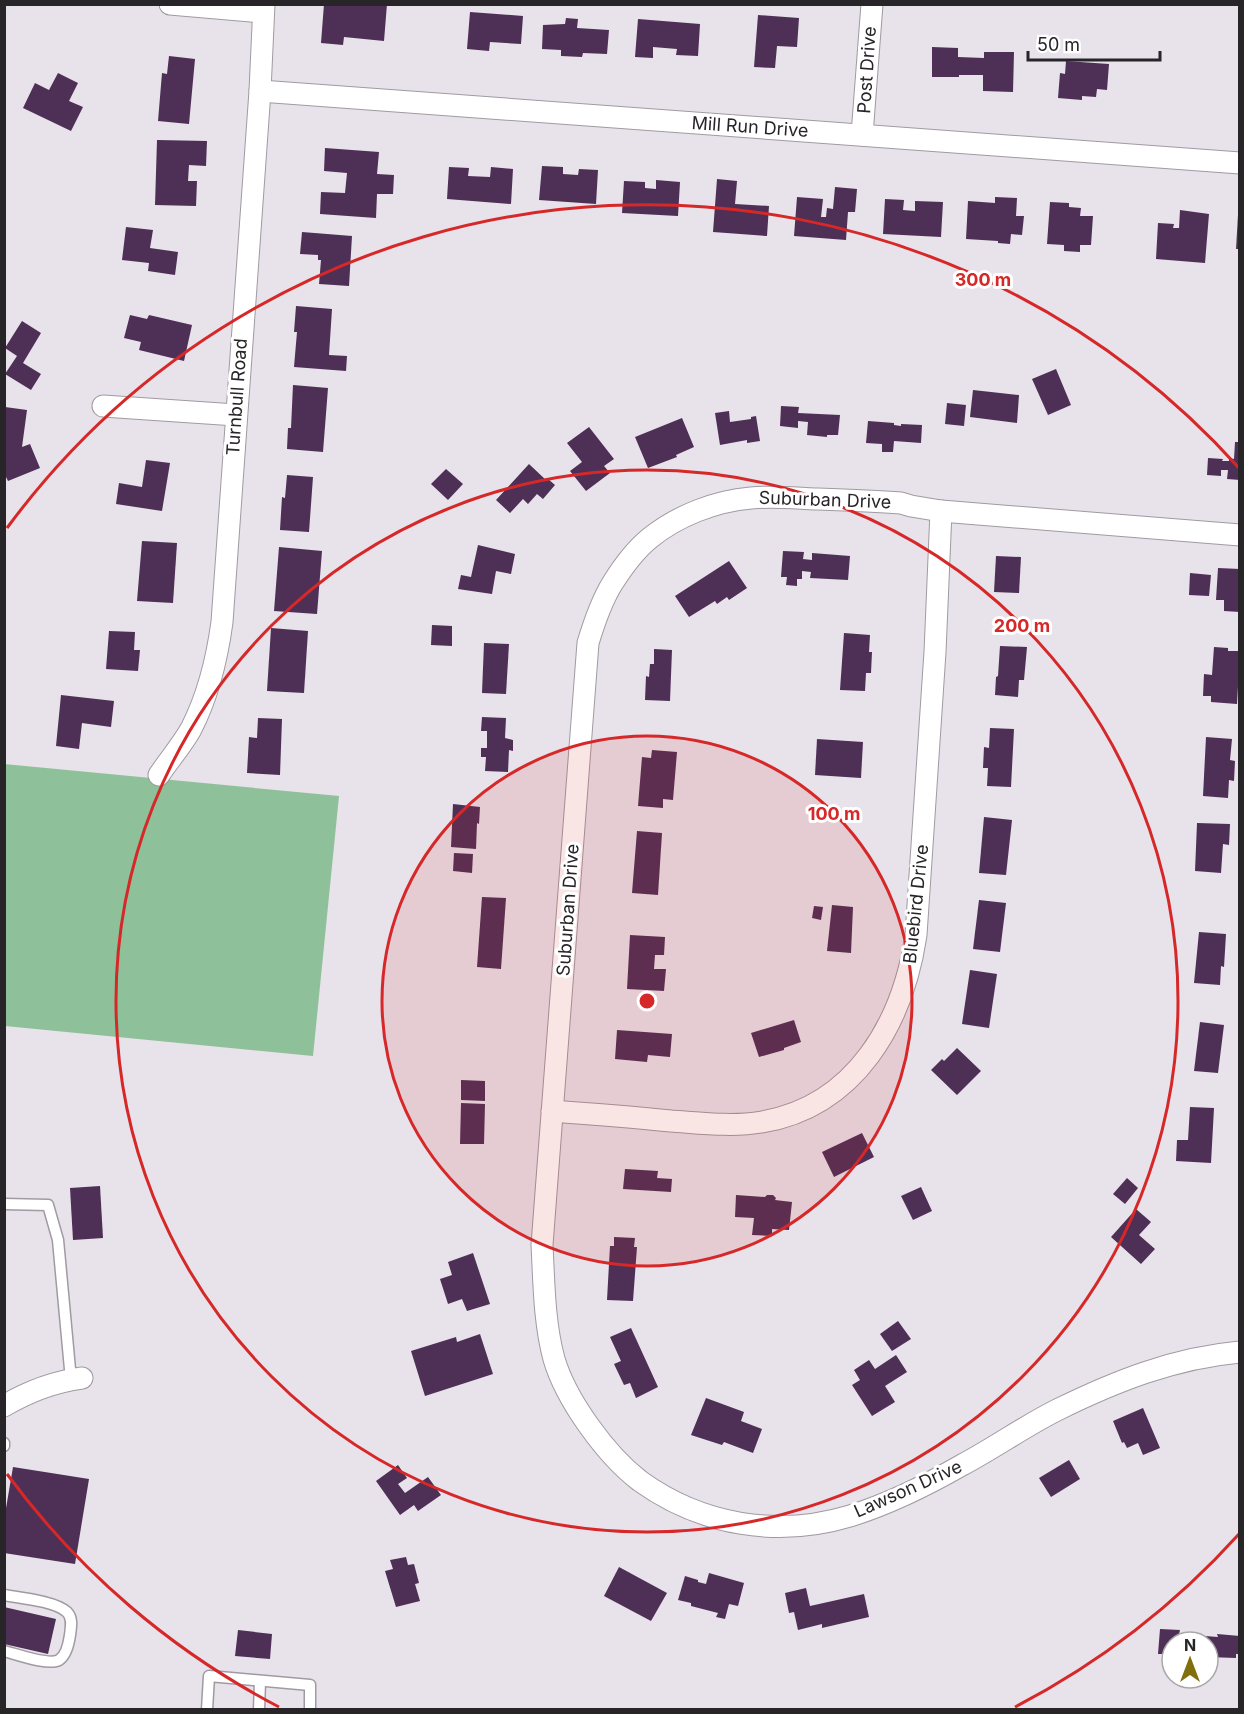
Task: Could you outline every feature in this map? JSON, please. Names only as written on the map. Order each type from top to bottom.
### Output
[{"type":"street","points":[[170,4],[263,8]]},
{"type":"street","name":"Post Drive","points":[[862,135],[872,4]]},
{"type":"street","name":"Turnbull Road","points":[[159,775],[190,731],[197,715],[210,680],[222,622],[260,91],[263,8]]},
{"type":"street","name":"Mill Run Drive","points":[[260,91],[1239,163]]},
{"type":"street","points":[[103,406],[236,415]]},
{"type":"street","name":"Suburban Drive","points":[[552,1111],[588,643],[597,615],[611,585],[628,561],[649,539],[672,523],[722,503],[748,498],[773,497],[901,503],[941,511],[1239,535]]},
{"type":"street","name":"Bluebird Drive","points":[[552,1111],[718,1124],[760,1122],[787,1117],[814,1104],[844,1084],[867,1059],[882,1036],[905,984],[913,958],[916,935],[935,652],[941,511]]},
{"type":"street","name":"Lawson Drive","points":[[552,1111],[542,1245],[544,1289],[555,1360],[572,1397],[609,1451],[630,1473],[651,1489],[700,1514],[728,1522],[760,1526],[806,1524],[849,1516],[924,1486],[1056,1410],[1129,1377],[1159,1366],[1239,1352]]},
{"type":"street","points":[[4,1406],[28,1392],[76,1379]]},
{"type":"lane","points":[[4,1204],[48,1205],[58,1240],[76,1379]]},
{"type":"lane","points":[[4,1595],[51,1605],[66,1611],[71,1617],[72,1626],[70,1639],[60,1659],[50,1662],[4,1651]]},
{"type":"lane","points":[[207,1710],[209,1676],[310,1685],[310,1710]]},
{"type":"lane","points":[[259,1710],[260,1681]]},
{"type":"green space","points":[[4,764],[339,796],[313,1056],[5,1026]]},
{"type":"building","points":[[324,4],[387,4],[384,41],[344,37],[343,45],[321,43]]},
{"type":"building","points":[[470,12],[523,16],[521,44],[490,42],[489,51],[467,49]]},
{"type":"building","points":[[758,15],[799,18],[797,47],[777,46],[775,68],[754,67]]},
{"type":"building","points":[[566,18],[578,19],[577,28],[609,30],[607,54],[583,53],[582,57],[561,56],[561,50],[542,49],[543,25],[565,24]]},
{"type":"building","points":[[638,19],[700,24],[698,56],[676,55],[677,49],[653,47],[653,58],[635,57]]},
{"type":"building","points":[[932,47],[958,48],[958,57],[984,58],[984,52],[1014,52],[1013,92],[983,91],[983,75],[932,77]]},
{"type":"building","points":[[169,56],[195,59],[189,124],[158,121],[162,73],[167,74]]},
{"type":"building","points":[[1066,61],[1109,64],[1107,90],[1097,89],[1096,97],[1082,96],[1082,100],[1058,98],[1060,73],[1065,74]]},
{"type":"building","points":[[58,73],[78,83],[69,101],[83,107],[71,131],[23,108],[35,83],[49,90]]},
{"type":"building","points":[[157,140],[207,141],[206,166],[189,165],[188,181],[197,181],[196,206],[155,205]]},
{"type":"building","points":[[325,148],[379,152],[377,174],[394,175],[393,194],[377,194],[376,218],[320,214],[321,192],[345,193],[347,173],[324,171]]},
{"type":"building","points":[[542,166],[563,167],[563,174],[578,175],[579,169],[598,170],[596,204],[539,200]]},
{"type":"building","points":[[449,167],[469,168],[468,176],[490,177],[491,167],[513,169],[511,204],[447,199]]},
{"type":"building","points":[[717,179],[737,181],[735,204],[769,206],[767,236],[713,232]]},
{"type":"building","points":[[656,180],[680,182],[678,216],[622,213],[624,181],[645,182],[645,188],[656,189]]},
{"type":"building","points":[[835,187],[857,189],[855,212],[848,212],[846,240],[794,236],[797,197],[823,199],[821,217],[826,217],[827,208],[833,209]]},
{"type":"building","points":[[995,197],[1017,198],[1016,216],[1024,216],[1022,235],[1011,234],[1010,244],[966,239],[968,201],[995,203]]},
{"type":"building","points":[[885,199],[904,200],[903,210],[915,211],[915,201],[943,202],[941,237],[883,234]]},
{"type":"building","points":[[1050,202],[1069,203],[1069,207],[1081,208],[1080,216],[1093,216],[1091,245],[1080,245],[1080,252],[1064,251],[1064,245],[1047,244]]},
{"type":"building","points":[[1180,210],[1209,214],[1205,263],[1156,259],[1158,223],[1174,224],[1173,228],[1179,228]]},
{"type":"building","points":[[1238,215],[1240,215],[1240,249],[1236,249]]},
{"type":"building","points":[[126,227],[153,230],[150,248],[178,252],[175,275],[148,271],[149,263],[122,260]]},
{"type":"building","points":[[302,232],[352,236],[349,286],[319,284],[321,260],[318,260],[318,255],[300,254]]},
{"type":"building","points":[[296,306],[332,309],[329,355],[347,356],[346,371],[294,367],[297,332],[294,332]]},
{"type":"building","points":[[130,315],[147,319],[149,315],[192,325],[184,361],[139,350],[141,342],[124,338]]},
{"type":"building","points":[[22,321],[41,333],[23,363],[41,374],[31,390],[5,374],[17,356],[5,348]]},
{"type":"building","points":[[1056,369],[1071,405],[1048,415],[1032,379]]},
{"type":"building","points":[[293,385],[328,388],[323,452],[287,449],[288,428],[291,428]]},
{"type":"building","points":[[973,390],[1019,395],[1017,423],[970,417]]},
{"type":"building","points":[[947,403],[966,405],[964,426],[945,424]]},
{"type":"building","points":[[781,406],[799,407],[798,413],[840,415],[838,435],[827,435],[827,437],[807,435],[808,422],[798,421],[798,428],[780,426]]},
{"type":"building","points":[[5,407],[27,410],[22,447],[30,444],[40,468],[8,481],[4,473]]},
{"type":"building","points":[[729,411],[730,422],[756,416],[760,441],[747,443],[747,440],[720,445],[715,413]]},
{"type":"building","points":[[682,418],[694,447],[676,455],[677,457],[648,468],[635,437]]},
{"type":"building","points":[[868,421],[894,423],[894,425],[901,426],[901,424],[922,425],[921,443],[894,441],[893,452],[882,452],[882,444],[866,443]]},
{"type":"building","points":[[589,427],[614,459],[604,466],[610,473],[586,491],[570,471],[582,462],[567,443]]},
{"type":"building","points":[[1235,442],[1240,442],[1240,480],[1227,479],[1228,470],[1221,470],[1221,476],[1207,475],[1208,458],[1223,459],[1222,461],[1229,461],[1229,458],[1234,459]]},
{"type":"building","points":[[146,460],[170,463],[162,511],[116,504],[119,483],[142,487]]},
{"type":"building","points":[[529,464],[547,481],[548,479],[555,485],[543,499],[537,494],[528,504],[523,499],[510,513],[496,500]]},
{"type":"building","points":[[446,469],[463,484],[448,500],[431,484]]},
{"type":"building","points":[[287,475],[313,477],[309,532],[280,530],[282,497],[285,498]]},
{"type":"building","points":[[142,541],[177,543],[173,603],[137,601]]},
{"type":"building","points":[[478,545],[515,554],[511,574],[496,571],[492,594],[458,589],[461,575],[471,577]]},
{"type":"building","points":[[279,547],[322,551],[317,614],[274,611]]},
{"type":"building","points":[[783,551],[804,552],[803,559],[812,560],[812,553],[850,556],[848,580],[810,578],[811,572],[802,571],[802,579],[797,579],[797,586],[786,585],[787,577],[781,577]]},
{"type":"building","points":[[996,556],[1021,557],[1019,593],[994,592]]},
{"type":"building","points":[[729,561],[747,588],[729,600],[727,597],[717,604],[715,601],[689,617],[675,596]]},
{"type":"building","points":[[1218,568],[1240,569],[1240,612],[1224,611],[1224,600],[1216,600]]},
{"type":"building","points":[[1190,573],[1211,575],[1209,596],[1189,595]]},
{"type":"building","points":[[432,625],[452,626],[452,646],[431,645]]},
{"type":"building","points":[[271,628],[308,631],[304,693],[267,691]]},
{"type":"building","points":[[109,631],[135,632],[134,650],[140,650],[138,671],[106,669]]},
{"type":"building","points":[[844,633],[870,635],[871,673],[866,673],[865,691],[840,690]]},
{"type":"building","points":[[484,643],[509,644],[506,694],[482,693]]},
{"type":"building","points":[[1000,646],[1027,647],[1024,680],[1019,680],[1018,697],[995,695]]},
{"type":"building","points":[[1214,647],[1228,648],[1228,651],[1240,651],[1237,704],[1211,702],[1211,696],[1203,696],[1204,674],[1212,675]]},
{"type":"building","points":[[654,649],[672,650],[670,701],[645,700],[646,676],[649,677],[650,664],[654,664]]},
{"type":"building","points":[[61,695],[114,701],[111,727],[82,723],[79,749],[56,746]]},
{"type":"building","points":[[482,717],[506,718],[505,738],[513,740],[513,751],[509,750],[508,772],[485,771],[486,757],[481,757],[481,748],[487,748],[487,731],[481,731]]},
{"type":"building","points":[[258,718],[282,719],[280,775],[247,773],[249,737],[257,738]]},
{"type":"building","points":[[990,728],[1014,729],[1011,787],[987,786],[988,768],[983,768],[984,747],[989,748]]},
{"type":"building","points":[[1206,737],[1232,739],[1230,760],[1235,761],[1234,781],[1229,780],[1228,798],[1203,796]]},
{"type":"building","points":[[817,739],[863,742],[861,778],[815,775]]},
{"type":"building","points":[[652,750],[677,752],[673,800],[663,799],[663,808],[638,806],[642,757],[651,758]]},
{"type":"building","points":[[453,804],[480,807],[476,849],[451,847]]},
{"type":"building","points":[[984,817],[1012,820],[1006,875],[979,873]]},
{"type":"building","points":[[1197,823],[1230,824],[1229,845],[1223,844],[1221,873],[1195,871]]},
{"type":"building","points":[[637,831],[662,833],[658,895],[632,893]]},
{"type":"building","points":[[454,853],[473,854],[472,873],[453,871]]},
{"type":"building","points":[[482,897],[506,898],[501,969],[477,967]]},
{"type":"building","points":[[979,900],[1006,903],[1000,952],[973,949]]},
{"type":"building","points":[[832,905],[853,907],[851,953],[827,951]]},
{"type":"building","points":[[814,906],[823,907],[821,920],[812,918]]},
{"type":"building","points":[[1199,932],[1226,934],[1224,967],[1221,966],[1220,985],[1194,983]]},
{"type":"building","points":[[630,935],[665,937],[664,955],[655,955],[654,969],[666,969],[664,991],[627,989]]},
{"type":"building","points":[[970,970],[997,974],[989,1028],[962,1024]]},
{"type":"building","points":[[794,1020],[801,1042],[784,1048],[784,1050],[759,1057],[751,1033]]},
{"type":"building","points":[[1200,1022],[1224,1025],[1218,1073],[1194,1071]]},
{"type":"building","points":[[617,1030],[672,1034],[670,1057],[648,1055],[647,1062],[615,1059]]},
{"type":"building","points":[[957,1048],[981,1071],[957,1095],[931,1070]]},
{"type":"building","points":[[461,1080],[485,1081],[485,1101],[461,1100]]},
{"type":"building","points":[[461,1103],[485,1104],[484,1144],[460,1144]]},
{"type":"building","points":[[1190,1107],[1214,1108],[1211,1163],[1176,1161],[1177,1140],[1188,1140]]},
{"type":"building","points":[[862,1133],[874,1157],[834,1177],[822,1152]]},
{"type":"building","points":[[625,1169],[658,1171],[657,1178],[672,1179],[671,1192],[623,1189]]},
{"type":"building","points":[[1127,1178],[1138,1188],[1125,1204],[1113,1194]]},
{"type":"building","points":[[100,1186],[103,1238],[73,1240],[70,1188]]},
{"type":"building","points":[[921,1187],[932,1211],[913,1220],[901,1196]]},
{"type":"building","points":[[736,1195],[765,1197],[773,1195],[775,1200],[792,1202],[789,1230],[772,1229],[772,1236],[752,1235],[754,1218],[735,1217]]},
{"type":"building","points":[[1136,1209],[1151,1222],[1139,1235],[1155,1249],[1141,1264],[1111,1237]]},
{"type":"building","points":[[614,1237],[635,1238],[634,1247],[637,1247],[633,1301],[607,1300],[610,1246],[614,1246]]},
{"type":"building","points":[[473,1253],[490,1304],[467,1311],[462,1299],[448,1304],[440,1279],[452,1275],[448,1262]]},
{"type":"building","points":[[898,1321],[911,1339],[892,1351],[880,1334]]},
{"type":"building","points":[[631,1328],[658,1387],[636,1398],[630,1383],[624,1385],[614,1364],[621,1361],[610,1337]]},
{"type":"building","points":[[480,1334],[493,1374],[425,1396],[411,1351],[456,1337],[457,1342]]},
{"type":"building","points":[[896,1355],[907,1372],[885,1386],[895,1402],[872,1416],[852,1385],[860,1380],[854,1370],[869,1360],[875,1369]]},
{"type":"building","points":[[706,1398],[744,1412],[741,1421],[762,1429],[753,1453],[724,1442],[722,1445],[691,1435]]},
{"type":"building","points":[[1143,1408],[1160,1448],[1143,1455],[1138,1443],[1127,1448],[1124,1442],[1122,1443],[1113,1421]]},
{"type":"building","points":[[1069,1460],[1080,1479],[1051,1497],[1039,1478]]},
{"type":"building","points":[[398,1465],[407,1478],[398,1484],[405,1493],[428,1477],[441,1495],[418,1511],[414,1505],[400,1515],[376,1481]]},
{"type":"building","points":[[13,1467],[89,1479],[75,1564],[4,1553],[4,1520]]},
{"type":"building","points":[[406,1557],[408,1565],[414,1564],[419,1583],[415,1584],[420,1601],[396,1607],[385,1571],[393,1569],[390,1560]]},
{"type":"building","points":[[619,1567],[667,1593],[651,1621],[604,1596]]},
{"type":"building","points":[[709,1573],[744,1583],[738,1606],[729,1604],[725,1619],[716,1617],[718,1613],[678,1600],[685,1576],[706,1584]]},
{"type":"building","points":[[806,1588],[810,1606],[864,1594],[869,1617],[822,1628],[822,1624],[798,1630],[794,1612],[789,1613],[785,1593]]},
{"type":"building","points":[[4,1607],[56,1619],[48,1654],[4,1644]]},
{"type":"building","points":[[1160,1629],[1180,1630],[1160,1630],[1160,1654],[1158,1654]]},
{"type":"building","points":[[238,1630],[272,1634],[270,1659],[235,1656]]},
{"type":"building","points":[[1220,1634],[1240,1636],[1240,1654],[1236,1654],[1236,1658],[1220,1657]]}]
